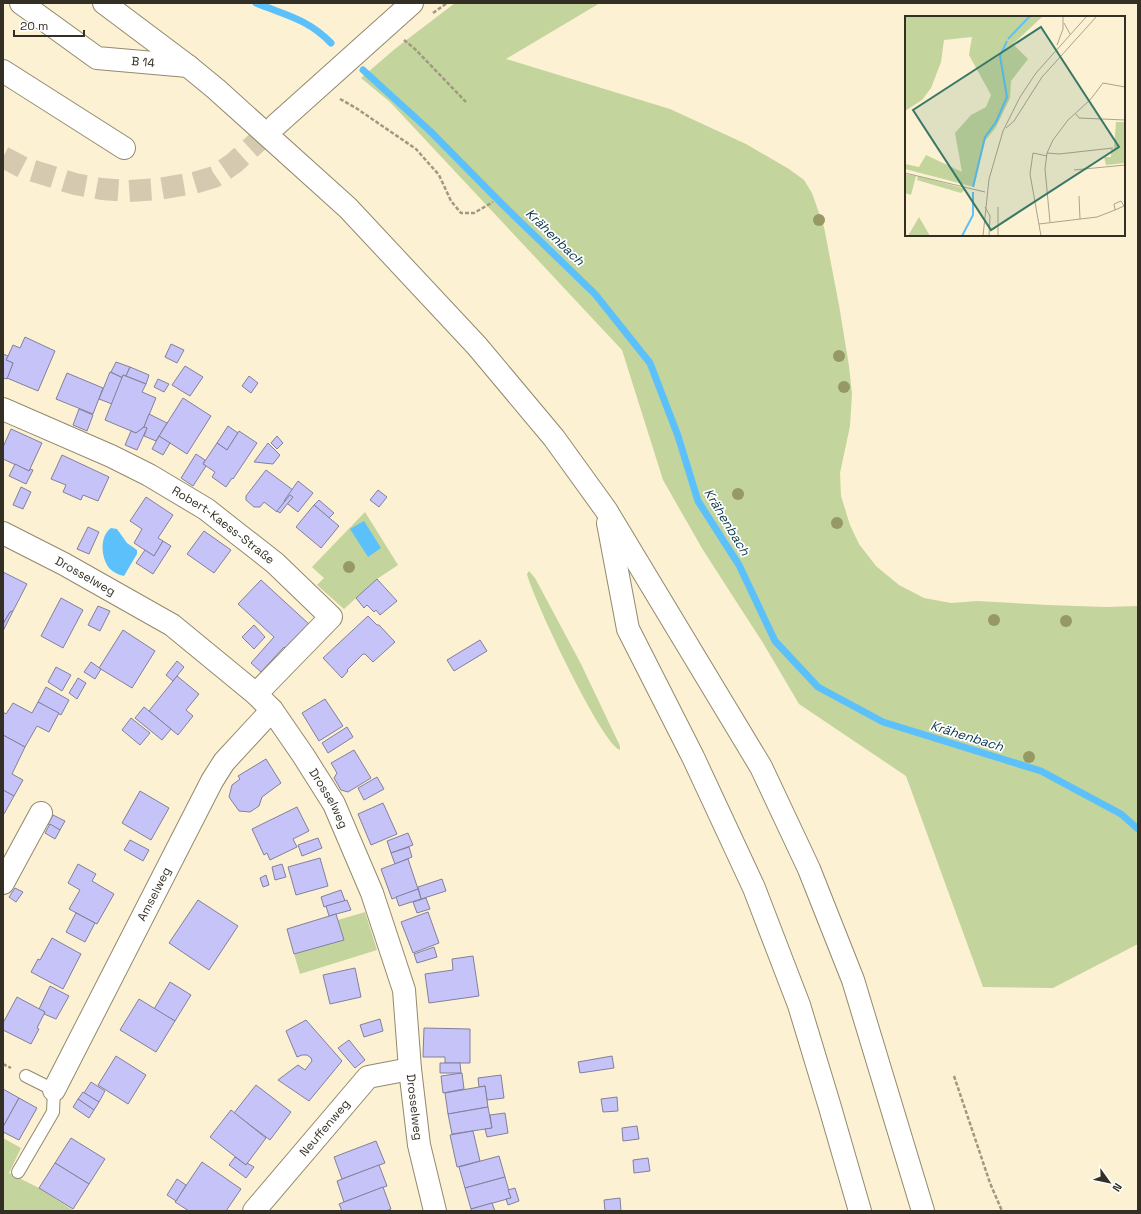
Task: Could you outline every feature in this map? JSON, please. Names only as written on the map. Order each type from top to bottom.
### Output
[{"type":"main road","name":"B 14","points":[[21,3],[97,58],[188,66]]},
{"type":"main road","points":[[104,3],[216,89],[348,208],[472,340],[554,438],[606,510],[761,767],[809,869],[853,980],[923,1211]]},
{"type":"main road","points":[[276,125],[412,3]]},
{"type":"main road","points":[[3,71],[124,148]]},
{"type":"main road","name":"Robert-Kaess-Straße","points":[[3,409],[111,456],[149,475],[206,509],[275,563],[331,617],[256,694]]},
{"type":"main road","points":[[606,510],[628,629],[693,757],[754,888],[799,1005],[860,1211]]},
{"type":"main road","name":"Drosselweg","points":[[3,533],[64,564],[172,625],[256,694],[272,710],[303,755],[334,804],[372,893],[404,990],[410,1069],[419,1145],[435,1211]]},
{"type":"main road","name":"Amselweg","points":[[54,1090],[212,781],[224,762],[272,710]]},
{"type":"main road","points":[[3,883],[41,813]]},
{"type":"main road","name":"Neuffenweg","points":[[254,1211],[368,1077],[410,1069]]},
{"type":"main road","points":[[910,1166],[933,1211]]},
{"type":"lane","points":[[18,1172],[53,1112],[54,1090],[26,1076]]},
{"type":"path","points":[[403,39],[415,49],[466,102]]},
{"type":"path","points":[[319,87],[356,108],[416,149],[440,175],[450,201],[462,213],[474,213],[493,202]]},
{"type":"path","points":[[954,1076],[990,1183],[1002,1211]]},
{"type":"green space","points":[[455,3],[600,3],[506,59],[670,109],[746,144],[789,169],[804,180],[812,193],[824,227],[849,366],[852,394],[850,426],[840,473],[841,496],[850,525],[859,544],[876,566],[899,585],[924,598],[951,603],[977,601],[1106,607],[1138,606],[1138,944],[1053,988],[983,987],[906,776],[799,704],[763,643],[703,550],[663,480],[622,350],[390,102],[361,78],[396,48]]},
{"type":"green space","points":[[365,512],[398,565],[377,579],[344,609],[317,585],[324,578],[312,567]]},
{"type":"green space","points":[[529,571],[535,578],[581,664],[620,746],[620,750],[611,743],[584,699],[569,670],[541,611],[527,574]]},
{"type":"green space","points":[[365,912],[377,950],[300,974],[294,954],[343,940],[338,920]]},
{"type":"green space","points":[[3,1138],[21,1148],[9,1173],[39,1188],[74,1211],[3,1211]]},
{"type":"water","points":[[364,521],[381,548],[368,557],[350,529]]},
{"type":"water","points":[[111,528],[117,529],[127,543],[137,550],[137,554],[124,576],[111,570],[107,565],[103,554],[103,542],[107,532]]},
{"type":"building","points":[[25,337],[55,351],[38,391],[7,378],[13,363],[6,360],[13,345],[20,348]]},
{"type":"building","points":[[171,344],[184,350],[177,363],[165,357]]},
{"type":"building","points":[[3,354],[8,356],[6,360],[13,363],[7,379],[3,378]]},
{"type":"building","points":[[116,362],[130,367],[126,376],[123,375],[123,378],[111,372]]},
{"type":"building","points":[[185,366],[203,377],[190,396],[172,385]]},
{"type":"building","points":[[130,367],[149,375],[146,384],[126,376]]},
{"type":"building","points":[[110,372],[123,378],[112,404],[99,399]]},
{"type":"building","points":[[67,373],[103,388],[93,414],[56,399]]},
{"type":"building","points":[[123,375],[146,384],[142,392],[156,398],[144,427],[136,433],[105,420]]},
{"type":"building","points":[[249,376],[258,383],[251,393],[242,386]]},
{"type":"building","points":[[158,379],[169,384],[164,392],[154,387]]},
{"type":"building","points":[[183,398],[211,416],[187,454],[159,436]]},
{"type":"building","points":[[79,409],[93,415],[87,431],[73,425]]},
{"type":"building","points":[[149,414],[167,423],[156,441],[144,436],[147,428],[144,427]]},
{"type":"building","points":[[228,426],[238,433],[227,450],[217,443]]},
{"type":"building","points":[[144,427],[147,428],[137,450],[125,445],[131,431],[136,433]]},
{"type":"building","points":[[11,429],[42,443],[29,471],[3,459],[3,447]]},
{"type":"building","points":[[239,431],[257,443],[226,487],[212,477],[215,472],[203,464],[217,443],[227,450]]},
{"type":"building","points":[[159,436],[170,443],[163,455],[152,449]]},
{"type":"building","points":[[277,436],[283,443],[277,449],[271,443]]},
{"type":"building","points":[[268,443],[280,455],[273,464],[254,462]]},
{"type":"building","points":[[196,454],[205,460],[203,464],[206,466],[193,486],[181,478]]},
{"type":"building","points":[[62,455],[109,477],[98,501],[83,495],[81,500],[63,492],[66,485],[51,479]]},
{"type":"building","points":[[15,464],[29,471],[30,469],[33,470],[26,484],[9,476]]},
{"type":"building","points":[[266,470],[293,490],[277,512],[264,502],[260,507],[254,507],[246,500],[246,496]]},
{"type":"building","points":[[298,481],[313,493],[298,512],[284,501]]},
{"type":"building","points":[[21,487],[31,492],[23,509],[13,505]]},
{"type":"building","points":[[378,490],[387,497],[379,507],[370,500]]},
{"type":"building","points":[[290,495],[293,497],[280,513],[277,511]]},
{"type":"building","points":[[146,497],[173,515],[158,538],[163,541],[154,556],[134,543],[142,529],[130,521]]},
{"type":"building","points":[[319,500],[334,513],[329,518],[314,505]]},
{"type":"building","points":[[314,505],[339,526],[321,548],[296,527]]},
{"type":"building","points":[[88,527],[99,532],[89,554],[77,549]]},
{"type":"building","points":[[204,531],[231,550],[214,573],[187,554]]},
{"type":"building","points":[[163,541],[171,546],[153,574],[136,563],[145,550],[154,556]]},
{"type":"building","points":[[3,572],[27,584],[13,611],[10,612],[3,624]]},
{"type":"building","points":[[377,579],[397,601],[380,615],[376,610],[374,612],[367,605],[364,608],[356,598]]},
{"type":"building","points":[[261,580],[310,625],[287,650],[284,647],[261,672],[251,663],[274,637],[238,604]]},
{"type":"building","points":[[61,598],[83,610],[63,648],[41,636]]},
{"type":"building","points":[[98,606],[110,611],[100,631],[88,625]]},
{"type":"building","points":[[13,611],[3,631],[3,624],[10,612]]},
{"type":"building","points":[[368,616],[395,642],[373,662],[365,654],[363,654],[347,670],[348,671],[342,678],[323,658]]},
{"type":"building","points":[[254,625],[265,637],[254,649],[242,637]]},
{"type":"building","points":[[123,630],[155,651],[132,688],[99,668]]},
{"type":"building","points":[[480,640],[487,651],[454,671],[447,660]]},
{"type":"building","points":[[177,661],[184,667],[173,681],[166,675]]},
{"type":"building","points":[[91,662],[101,669],[95,679],[84,672]]},
{"type":"building","points":[[56,667],[71,675],[62,691],[48,682]]},
{"type":"building","points":[[177,676],[199,694],[186,710],[193,716],[178,735],[149,711]]},
{"type":"building","points":[[78,678],[86,683],[77,699],[69,693]]},
{"type":"building","points":[[46,687],[69,700],[61,715],[38,702]]},
{"type":"building","points":[[325,699],[343,726],[319,741],[302,713]]},
{"type":"building","points":[[38,702],[59,713],[49,732],[37,726],[25,747],[3,735],[3,712],[6,714],[13,703],[32,713]]},
{"type":"building","points":[[144,707],[171,729],[162,740],[135,718]]},
{"type":"building","points":[[131,718],[150,733],[140,745],[122,730]]},
{"type":"building","points":[[347,727],[353,737],[328,753],[322,743]]},
{"type":"building","points":[[3,735],[25,747],[12,774],[23,780],[14,796],[3,790]]},
{"type":"building","points":[[354,750],[371,778],[348,792],[341,790],[334,778],[337,773],[331,763]]},
{"type":"building","points":[[266,759],[281,783],[262,797],[259,806],[250,812],[239,811],[229,797],[232,785],[240,779],[238,776]]},
{"type":"building","points":[[377,777],[384,789],[364,800],[358,788]]},
{"type":"building","points":[[3,790],[14,796],[4,814],[3,814]]},
{"type":"building","points":[[140,791],[169,808],[151,840],[122,823]]},
{"type":"building","points":[[383,803],[397,834],[371,845],[358,814]]},
{"type":"building","points":[[297,807],[309,831],[293,839],[297,847],[270,860],[267,853],[264,855],[252,829]]},
{"type":"building","points":[[53,815],[65,821],[60,830],[48,824]]},
{"type":"building","points":[[50,824],[60,830],[55,839],[45,833]]},
{"type":"building","points":[[408,833],[413,845],[391,853],[387,841]]},
{"type":"building","points":[[318,838],[322,848],[302,856],[298,845]]},
{"type":"building","points":[[130,840],[149,850],[143,861],[124,850]]},
{"type":"building","points":[[409,847],[412,857],[395,864],[391,853]]},
{"type":"building","points":[[320,858],[328,886],[296,895],[288,867]]},
{"type":"building","points":[[408,859],[418,889],[392,899],[381,869]]},
{"type":"building","points":[[78,864],[96,874],[92,881],[114,894],[97,924],[69,909],[80,890],[68,883]]},
{"type":"building","points":[[282,864],[286,877],[275,880],[272,867]]},
{"type":"building","points":[[266,875],[269,885],[263,887],[260,878]]},
{"type":"building","points":[[442,879],[446,891],[421,899],[418,887]]},
{"type":"building","points":[[15,888],[23,892],[16,902],[9,897]]},
{"type":"building","points":[[418,889],[421,899],[399,906],[396,897]]},
{"type":"building","points":[[341,890],[345,901],[324,907],[321,897]]},
{"type":"building","points":[[426,898],[430,909],[417,913],[413,902]]},
{"type":"building","points":[[198,900],[238,926],[209,970],[169,943]]},
{"type":"building","points":[[347,900],[351,910],[329,916],[326,906]]},
{"type":"building","points":[[428,912],[439,943],[413,953],[401,922]]},
{"type":"building","points":[[76,913],[95,923],[85,942],[66,932]]},
{"type":"building","points":[[336,914],[344,940],[294,954],[287,929]]},
{"type":"building","points":[[52,938],[81,954],[63,989],[31,972],[38,959],[40,960]]},
{"type":"building","points":[[434,947],[437,957],[417,963],[414,954]]},
{"type":"building","points":[[473,956],[479,996],[429,1003],[425,974],[453,970],[452,959]]},
{"type":"building","points":[[355,968],[361,997],[330,1004],[323,975]]},
{"type":"building","points":[[170,982],[191,995],[175,1021],[154,1009]]},
{"type":"building","points":[[50,986],[69,996],[56,1019],[44,1014],[45,1012],[39,1009]]},
{"type":"building","points":[[17,997],[45,1012],[37,1028],[39,1029],[31,1044],[3,1030],[3,1023]]},
{"type":"building","points":[[139,999],[175,1021],[156,1052],[120,1030]]},
{"type":"building","points":[[380,1019],[383,1031],[364,1037],[360,1025]]},
{"type":"building","points":[[306,1020],[342,1061],[309,1101],[278,1080],[298,1065],[305,1070],[312,1061],[307,1055],[297,1057],[286,1031]]},
{"type":"building","points":[[424,1028],[470,1029],[470,1063],[445,1063],[445,1057],[423,1057]]},
{"type":"building","points":[[349,1040],[365,1060],[355,1068],[338,1048]]},
{"type":"building","points":[[116,1056],[146,1075],[128,1104],[98,1085]]},
{"type":"building","points":[[612,1056],[614,1068],[580,1073],[578,1062]]},
{"type":"building","points":[[440,1063],[460,1063],[461,1073],[440,1073]]},
{"type":"building","points":[[462,1073],[464,1089],[443,1093],[441,1076]]},
{"type":"building","points":[[501,1075],[504,1098],[487,1100],[485,1086],[479,1087],[478,1078]]},
{"type":"building","points":[[91,1082],[105,1091],[99,1102],[84,1093]]},
{"type":"building","points":[[256,1085],[291,1112],[270,1140],[234,1113]]},
{"type":"building","points":[[485,1086],[488,1107],[448,1114],[445,1093]]},
{"type":"building","points":[[3,1089],[19,1098],[3,1127]]},
{"type":"building","points":[[83,1092],[99,1102],[94,1110],[78,1099]]},
{"type":"building","points":[[617,1097],[618,1111],[603,1112],[601,1099]]},
{"type":"building","points":[[19,1098],[37,1108],[19,1140],[3,1132],[3,1127]]},
{"type":"building","points":[[78,1099],[94,1110],[89,1118],[73,1107]]},
{"type":"building","points":[[488,1107],[492,1128],[452,1134],[448,1114]]},
{"type":"building","points":[[231,1110],[266,1138],[246,1165],[210,1137]]},
{"type":"building","points":[[505,1113],[508,1133],[487,1137],[485,1129],[492,1128],[490,1115]]},
{"type":"building","points":[[637,1126],[639,1139],[623,1141],[622,1128]]},
{"type":"building","points":[[473,1131],[480,1161],[457,1167],[450,1135]]},
{"type":"building","points":[[71,1138],[105,1159],[89,1184],[55,1163]]},
{"type":"building","points":[[376,1141],[385,1163],[342,1179],[334,1157]]},
{"type":"building","points":[[499,1156],[505,1177],[465,1188],[459,1167]]},
{"type":"building","points":[[235,1157],[246,1165],[247,1163],[254,1167],[246,1178],[229,1165]]},
{"type":"building","points":[[648,1158],[650,1171],[634,1173],[633,1160]]},
{"type":"building","points":[[202,1162],[241,1189],[226,1211],[189,1211],[175,1202]]},
{"type":"building","points":[[55,1163],[89,1184],[73,1209],[39,1188]]},
{"type":"building","points":[[379,1165],[387,1186],[344,1202],[337,1181]]},
{"type":"building","points":[[505,1177],[511,1198],[471,1209],[465,1188]]},
{"type":"building","points":[[177,1179],[186,1185],[176,1201],[167,1195]]},
{"type":"building","points":[[383,1187],[391,1209],[386,1211],[342,1211],[339,1204]]},
{"type":"building","points":[[515,1188],[519,1201],[508,1205],[506,1199],[511,1198],[508,1190]]},
{"type":"building","points":[[620,1198],[621,1211],[605,1211],[604,1200]]},
{"type":"building","points":[[492,1203],[495,1211],[472,1211],[471,1209]]},
{"type":"waterway","name":"Krähenbach","points":[[256,3],[296,18],[314,28],[331,43]]},
{"type":"waterway","name":"Krähenbach","points":[[363,70],[430,131],[502,204],[595,294],[650,363],[678,436],[698,501],[739,565],[775,641],[818,687],[883,722],[1041,771],[1121,814],[1138,829]]},
{"type":"tunnel","points":[[3,157],[24,168],[75,184],[102,189],[129,191],[158,189],[194,183],[214,177],[234,163],[276,125]]}]
